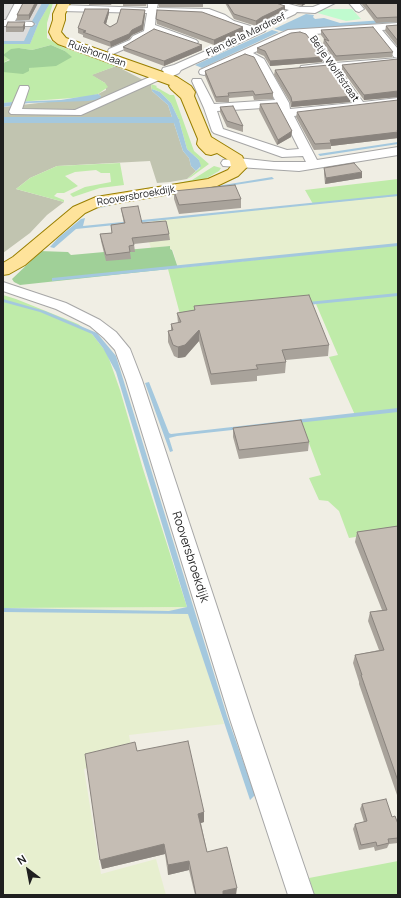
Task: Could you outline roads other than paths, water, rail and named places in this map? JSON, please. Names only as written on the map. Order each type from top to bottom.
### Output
[{"type":"main road","name":"Ruishornlaan","points":[[64,9],[56,32],[57,37],[62,41],[160,76],[176,86],[187,96],[205,139],[204,144],[224,159],[235,164]]},
{"type":"main road","name":"Rooversbroekdijk","points":[[3,270],[19,262],[79,210],[96,202],[221,180],[233,173],[235,164]]},
{"type":"main road","name":"Rooversbroekdijk","points":[[3,281],[15,270],[19,262]]},
{"type":"street","points":[[6,23],[20,3]]},
{"type":"street","points":[[275,3],[295,11]]},
{"type":"street","name":"Fien de la Mardreef","points":[[24,88],[15,112],[77,113],[160,76],[177,70],[177,68],[257,32],[265,25],[295,11],[314,10],[330,3]]},
{"type":"street","points":[[209,12],[218,6]]},
{"type":"street","points":[[64,9],[93,10],[117,7],[153,7],[209,12],[222,17],[231,23],[257,32]]},
{"type":"street","points":[[113,22],[117,7]]},
{"type":"street","points":[[113,51],[133,42],[136,38],[149,32],[153,7]]},
{"type":"street","points":[[6,23],[29,24]]},
{"type":"street","points":[[306,152],[286,154],[225,134],[218,130],[210,108],[207,106],[200,77],[245,53],[288,33],[398,26]]},
{"type":"street","points":[[150,27],[216,50]]},
{"type":"street","points":[[375,27],[398,55]]},
{"type":"street","name":"Betje Wolffstraat","points":[[308,32],[360,106]]},
{"type":"street","points":[[123,34],[136,38]]},
{"type":"street","points":[[245,53],[259,59],[313,164]]},
{"type":"street","points":[[293,69],[398,61]]},
{"type":"street","points":[[266,71],[280,70]]},
{"type":"street","points":[[210,108],[360,106],[370,103],[398,101]]},
{"type":"street","points":[[235,164],[272,172],[285,171],[299,166],[398,151]]},
{"type":"street","name":"Rooversbroekdijk","points":[[3,286],[61,306],[95,323],[110,335],[122,348],[134,380],[242,719],[301,895]]},
{"type":"water","points":[[42,3],[50,3],[39,22],[30,44],[3,44],[3,41],[24,41],[31,26],[37,24],[31,23]]},
{"type":"water","points":[[306,14],[314,15],[313,17],[315,19],[324,18],[340,23],[398,19],[398,22],[281,31],[274,29]]},
{"type":"water","points":[[272,30],[279,32],[202,68],[195,65]]},
{"type":"water","points":[[152,89],[160,92],[171,103],[179,120],[187,149],[199,160],[201,166],[196,171],[191,166],[189,158],[183,151],[168,105],[152,91]]},
{"type":"water","points":[[98,94],[101,96],[100,99],[88,101],[28,103],[3,107],[3,103],[61,100]]},
{"type":"water","points":[[398,142],[398,144],[320,156],[318,154]]},
{"type":"water","points":[[272,177],[274,179],[124,202],[96,209],[114,203]]},
{"type":"water","points":[[398,194],[398,196],[76,229],[54,248],[50,247],[58,238],[81,219],[85,218],[83,226]]},
{"type":"water","points":[[398,243],[398,246],[52,281],[52,278]]},
{"type":"water","points":[[398,293],[398,296],[195,316],[278,305]]},
{"type":"water","points":[[3,299],[45,311],[97,333],[116,356],[227,716],[255,795],[250,800],[188,614],[3,612],[3,608],[169,611],[187,607],[116,372],[103,348],[92,334],[40,312],[3,302]]},
{"type":"water","points":[[149,382],[169,433],[171,434],[398,408],[398,412],[177,436],[169,438],[173,451],[170,452],[145,383]]},
{"type":"waterway","points":[[3,120],[175,120]]}]
